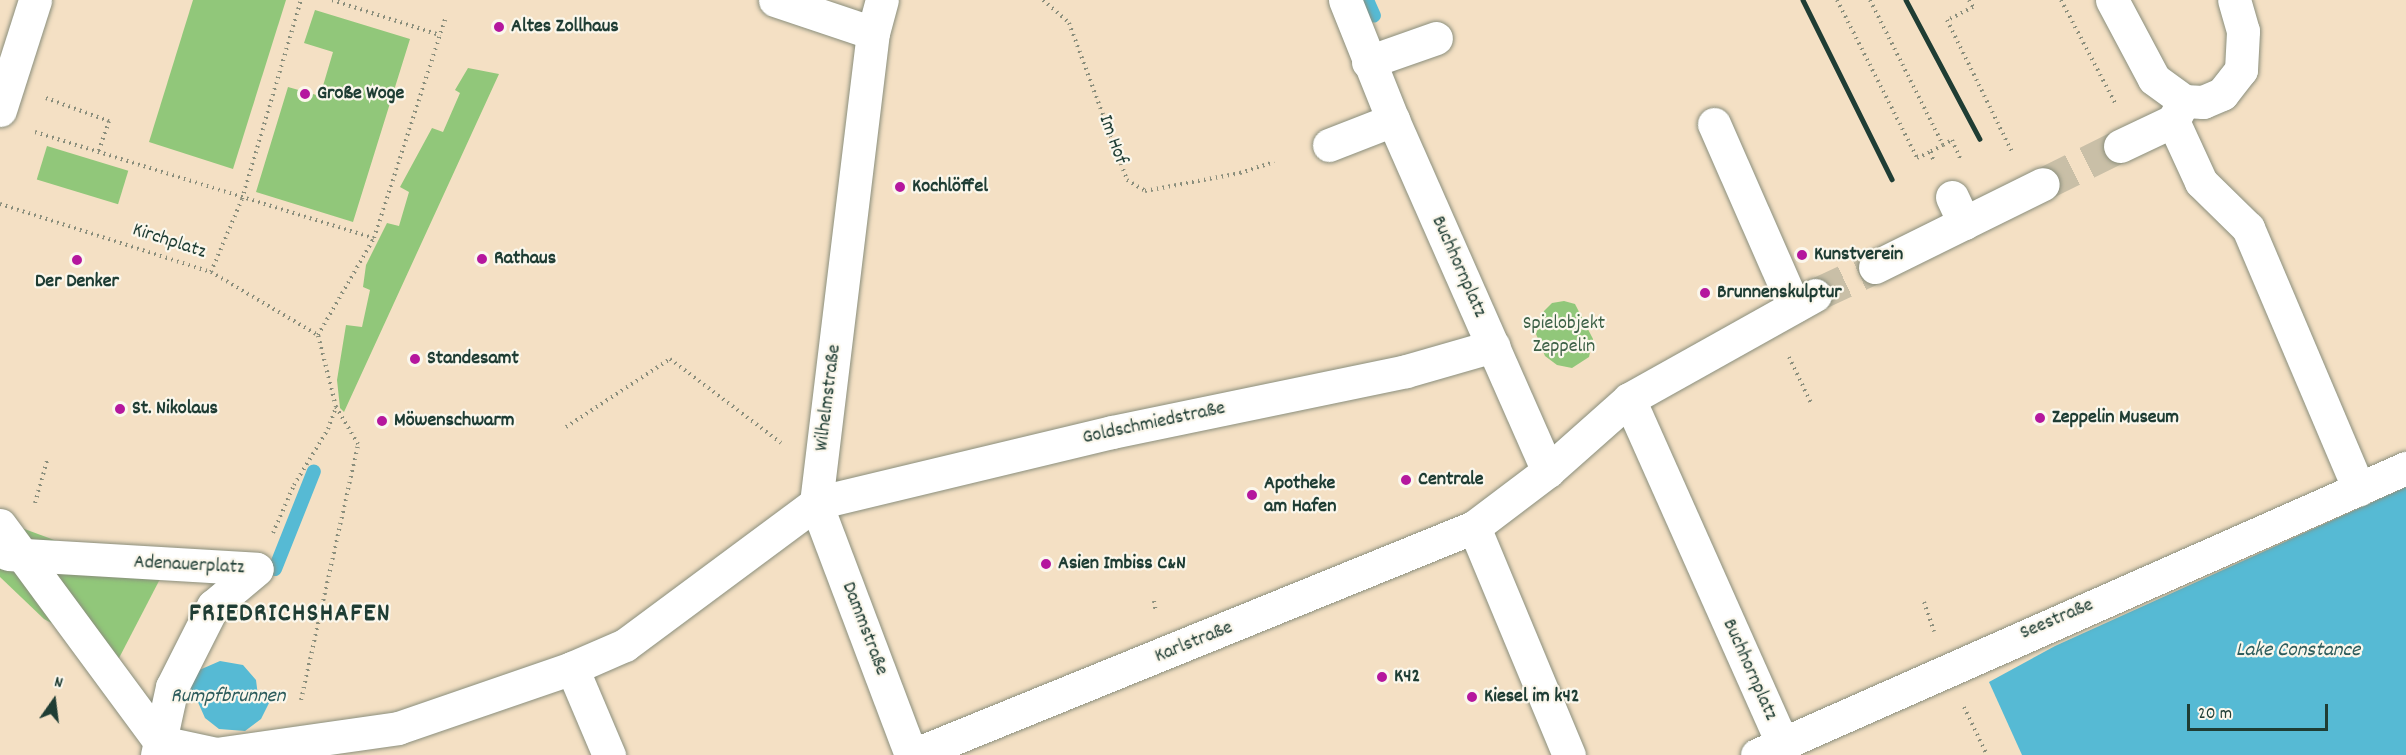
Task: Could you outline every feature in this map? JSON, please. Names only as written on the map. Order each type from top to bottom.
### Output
[{"type":"street","points":[[4,97],[35,0]]},
{"type":"street","points":[[775,0],[873,33]]},
{"type":"street","name":"Wilhelmstraße","points":[[818,488],[873,33],[882,0]]},
{"type":"street","name":"Buchhornplatz","points":[[1345,0],[1368,62],[1548,471]]},
{"type":"street","points":[[2112,0],[2154,79],[2178,111],[2201,182],[2248,228],[2359,489]]},
{"type":"street","points":[[2128,143],[2178,111],[2222,94],[2241,70],[2243,31],[2234,0]]},
{"type":"street","points":[[1368,62],[1436,38]]},
{"type":"street","points":[[1329,144],[1393,120]]},
{"type":"street","points":[[1569,755],[1474,527],[1548,471],[1629,399],[1793,307],[1714,124]]},
{"type":"street","points":[[1875,267],[1960,196],[2043,184]]},
{"type":"street","name":"Goldschmiedstraße","points":[[818,488],[1112,432],[1406,371],[1493,346]]},
{"type":"street","name":"Buchhornplatz","points":[[1629,399],[1769,749]]},
{"type":"street","name":"Seestraße","points":[[1769,749],[1946,668],[2406,468]]},
{"type":"street","points":[[0,525],[12,555],[159,749],[216,754],[398,728],[572,668],[625,645],[818,488]]},
{"type":"street","name":"Dammstraße","points":[[818,488],[912,755]]},
{"type":"street","name":"Karlstraße","points":[[912,755],[1474,527]]},
{"type":"street","name":"Adenauerplatz","points":[[12,555],[257,569]]},
{"type":"street","name":"Adenauerplatz","points":[[159,749],[172,687],[213,606],[257,569]]},
{"type":"street","points":[[572,668],[609,755]]},
{"type":"path","points":[[211,272],[243,199],[301,0]]},
{"type":"path","points":[[332,0],[440,35]]},
{"type":"path","name":"Im Hof","points":[[1043,0],[1069,23],[1127,180],[1145,191],[1240,173],[1274,162]]},
{"type":"path","points":[[1837,0],[1917,158],[1952,141],[1960,196]]},
{"type":"path","points":[[1870,0],[1943,145]]},
{"type":"path","points":[[1969,0],[1973,7],[1947,20],[2014,156],[2005,160]]},
{"type":"path","points":[[2061,0],[2128,143]]},
{"type":"path","points":[[291,743],[358,444],[336,407],[318,335],[374,238],[446,16]]},
{"type":"path","points":[[4,97],[109,121],[99,150]]},
{"type":"path","points":[[33,131],[99,150],[243,199],[374,238]]},
{"type":"path","points":[[1930,152],[1932,157]]},
{"type":"path","name":"Kirchplatz","points":[[0,204],[211,272],[318,335]]},
{"type":"path","points":[[1793,307],[1812,405]]},
{"type":"path","points":[[566,427],[670,359],[818,488]]},
{"type":"path","points":[[257,569],[294,485],[328,429],[336,407]]},
{"type":"path","points":[[36,497],[47,461]]},
{"type":"path","points":[[1946,668],[1988,755]]},
{"type":"green space","points":[[193,0],[286,0],[233,169],[149,142]]},
{"type":"green space","points":[[315,10],[410,39],[353,222],[256,192],[288,87],[320,96],[333,52],[304,43]]},
{"type":"green space","points":[[468,68],[499,74],[344,412],[340,408],[337,380],[346,325],[362,327],[370,290],[363,287],[366,265],[387,223],[399,226],[409,192],[400,187],[432,128],[443,132],[460,93],[455,90]]},
{"type":"green space","points":[[47,146],[128,171],[118,204],[37,179]]},
{"type":"green space","name":"Spielobjekt Zeppelin","points":[[1564,301],[1575,304],[1593,339],[1589,357],[1572,368],[1557,365],[1545,356],[1536,334],[1544,311],[1552,303]]},
{"type":"green space","points":[[0,520],[160,579],[118,660],[44,619],[0,577]]},
{"type":"water","name":"Lake Constance","points":[[2406,487],[2406,755],[2022,755],[1989,682],[2055,646]]},
{"type":"water","name":"Rumpfbrunnen","points":[[220,661],[243,665],[256,680],[258,696],[272,697],[261,719],[245,731],[219,729],[205,718],[197,700],[184,698],[197,671]]},
{"type":"waterway","points":[[1367,0],[1374,16]]},
{"type":"waterway","points":[[275,569],[314,471]]},
{"type":"tunnel","points":[[2043,184],[2120,146]]},
{"type":"tunnel","points":[[1815,295],[1875,267]]},
{"type":"railway","points":[[1803,0],[1892,179]]},
{"type":"railway","points":[[1906,0],[1980,139]]},
{"type":"place","name":"Altes Zollhaus","points":[[499,27]]},
{"type":"place","name":"Große Woge","points":[[305,94]]},
{"type":"place","name":"Kochlöffel","points":[[900,187]]},
{"type":"place","name":"Kunstverein","points":[[1802,255]]},
{"type":"place","name":"Rathaus","points":[[482,259]]},
{"type":"place","name":"Der Denker","points":[[77,260]]},
{"type":"place","name":"Brunnenskulptur","points":[[1705,293]]},
{"type":"place","name":"Standesamt","points":[[415,359]]},
{"type":"place","name":"St. Nikolaus","points":[[120,409]]},
{"type":"place","name":"Zeppelin Museum","points":[[2040,418]]},
{"type":"place","name":"Möwenschwarm","points":[[382,421]]},
{"type":"place","name":"Centrale","points":[[1406,480]]},
{"type":"place","name":"Apotheke am Hafen","points":[[1252,495]]},
{"type":"place","name":"Asien Imbiss C&N","points":[[1046,564]]},
{"type":"place","name":"K42","points":[[1382,677]]},
{"type":"place","name":"Kiesel im k42","points":[[1472,697]]},
{"type":"district","name":"FRIEDRICHSHAFEN","points":[[290,615]]}]
